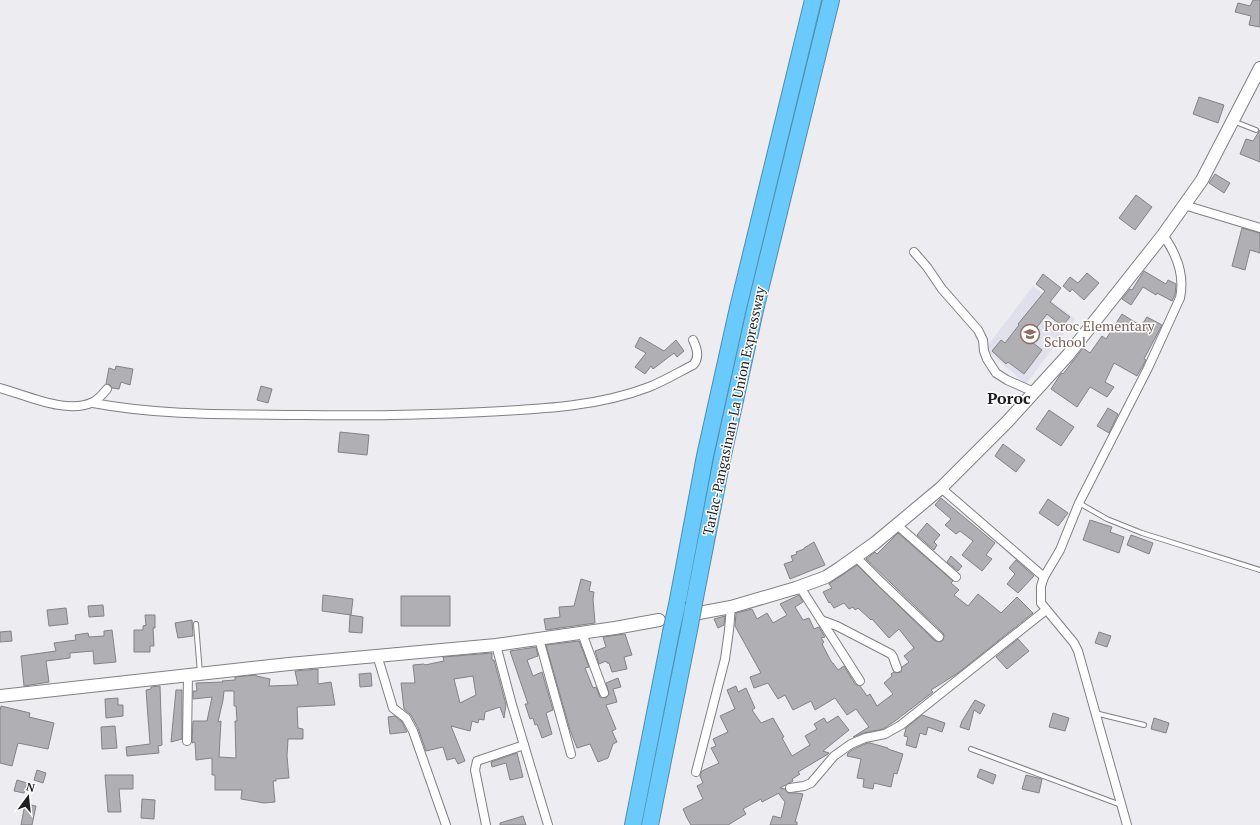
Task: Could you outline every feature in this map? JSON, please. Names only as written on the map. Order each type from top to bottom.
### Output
[{"type":"highway","name":"Tarlac-Pangasinan-La Union Expressway","points":[[633,825],[672,632],[705,456],[736,316],[814,0]]},
{"type":"highway","name":"Tarlac-Pangasinan-La Union Expressway","points":[[650,825],[689,630],[697,608],[722,458],[755,310],[831,0]]},
{"type":"street","points":[[697,608],[731,607],[800,587],[826,577],[856,557],[941,488],[1008,421],[1068,355],[1162,234],[1202,180],[1233,120],[1257,81],[1260,68]]},
{"type":"street","points":[[1184,205],[1260,228]]},
{"type":"street","points":[[1127,825],[1078,651],[1074,643],[1041,603],[1040,595],[1044,577],[1060,550],[1079,503],[1148,368],[1180,298],[1182,284],[1177,259],[1172,248],[1162,234]]},
{"type":"street","points":[[914,252],[927,267],[942,289],[978,330],[983,340],[987,359],[996,373],[1007,380],[1034,392]]},
{"type":"street","points":[[0,388],[49,403],[66,406],[82,406],[92,403],[168,412],[243,415],[431,415],[543,409],[608,399],[650,387],[693,365],[697,361],[698,356],[696,345],[692,340]]},
{"type":"street","points":[[92,403],[107,389]]},
{"type":"street","points":[[941,488],[1044,577]]},
{"type":"street","points":[[897,525],[956,577]]},
{"type":"street","points":[[856,557],[939,637]]},
{"type":"street","points":[[800,587],[860,681]]},
{"type":"street","points":[[696,772],[725,659],[730,630],[731,607]]},
{"type":"street","points":[[790,788],[804,786],[811,783],[834,756],[851,744],[865,738],[885,734],[901,725],[1046,610]]},
{"type":"street","points":[[0,696],[377,654],[496,645],[615,628],[659,620]]},
{"type":"street","points":[[821,620],[837,626],[891,654],[897,668]]},
{"type":"street","points":[[582,633],[604,693]]},
{"type":"street","points":[[539,638],[571,754]]},
{"type":"street","points":[[496,645],[548,825]]},
{"type":"street","points":[[377,654],[393,708],[406,718],[413,731],[446,825]]},
{"type":"street","points":[[187,741],[194,674]]},
{"type":"street","points":[[486,825],[475,770],[477,761],[524,745]]},
{"type":"lane","points":[[1233,120],[1256,130]]},
{"type":"lane","points":[[1079,503],[1107,519],[1142,533],[1260,570]]},
{"type":"lane","points":[[194,674],[196,624]]},
{"type":"lane","points":[[1095,713],[1144,725]]},
{"type":"lane","points":[[971,749],[1122,805]]},
{"type":"shaded area","name":"Poroc Elementary School","points":[[1033,286],[1075,319],[1026,384],[985,349]]},
{"type":"building","points":[[1253,0],[1260,0],[1260,27],[1249,25],[1251,16],[1235,12],[1238,3],[1250,6]]},
{"type":"building","points":[[1199,97],[1224,105],[1218,123],[1193,114]]},
{"type":"building","points":[[1260,130],[1260,162],[1240,154],[1246,139],[1253,141]]},
{"type":"building","points":[[1215,174],[1230,183],[1224,193],[1209,183]]},
{"type":"building","points":[[1136,195],[1152,207],[1135,230],[1119,218]]},
{"type":"building","points":[[1242,228],[1260,233],[1260,253],[1250,250],[1245,270],[1232,266]]},
{"type":"building","points":[[1144,271],[1166,284],[1168,280],[1176,284],[1175,295],[1172,301],[1157,293],[1156,295],[1143,287],[1131,305],[1122,299],[1130,289],[1132,290]]},
{"type":"building","points":[[1087,273],[1099,283],[1084,300],[1072,289],[1070,292],[1063,286],[1070,277],[1078,283]]},
{"type":"building","points":[[1043,274],[1061,288],[1050,302],[1070,317],[1062,326],[1047,314],[1028,339],[1042,350],[1024,374],[1008,362],[1006,364],[992,351],[1001,340],[1005,343],[1019,325],[1018,324],[1045,291],[1036,284]]},
{"type":"building","points":[[1122,314],[1141,326],[1147,317],[1162,325],[1144,359],[1146,360],[1137,376],[1114,363],[1105,382],[1114,387],[1107,397],[1090,387],[1077,407],[1051,389],[1060,375],[1062,373],[1063,374],[1083,348],[1090,353],[1102,336],[1106,339]]},
{"type":"building","points":[[640,337],[664,351],[676,340],[684,351],[677,357],[674,353],[653,369],[651,366],[645,374],[635,367],[646,353],[635,347]]},
{"type":"building","points":[[116,366],[133,369],[130,385],[121,382],[119,389],[112,388],[110,385],[106,384],[109,368],[115,370]]},
{"type":"building","points":[[261,386],[272,389],[268,403],[257,400]]},
{"type":"building","points":[[1108,408],[1118,414],[1109,433],[1097,426]]},
{"type":"building","points":[[1049,410],[1074,427],[1061,446],[1036,429]]},
{"type":"building","points":[[340,432],[369,435],[367,455],[338,452]]},
{"type":"building","points":[[1003,444],[1025,460],[1016,472],[995,456]]},
{"type":"building","points":[[941,498],[995,543],[986,555],[992,559],[982,571],[962,555],[973,541],[960,531],[956,534],[945,525],[951,519],[935,505]]},
{"type":"building","points":[[1048,499],[1068,513],[1058,526],[1039,513]]},
{"type":"building","points":[[1090,520],[1112,527],[1110,532],[1124,537],[1119,553],[1083,540]]},
{"type":"building","points":[[927,523],[940,535],[934,542],[937,545],[934,550],[917,535]]},
{"type":"building","points":[[898,533],[953,581],[951,583],[959,590],[954,595],[968,606],[978,594],[1001,613],[1017,597],[1033,613],[958,673],[931,690],[933,692],[883,729],[853,737],[869,727],[856,709],[847,715],[835,698],[815,710],[811,701],[793,710],[785,695],[778,699],[768,683],[754,688],[750,677],[761,673],[735,626],[736,613],[752,609],[757,619],[767,613],[773,623],[787,615],[780,604],[799,595],[803,602],[795,607],[803,620],[809,618],[814,629],[819,627],[825,637],[821,638],[824,642],[822,644],[832,663],[838,670],[844,666],[855,684],[860,686],[867,696],[870,694],[877,706],[893,694],[884,683],[892,676],[891,674],[894,672],[901,672],[902,667],[909,662],[904,656],[914,648],[899,629],[889,638],[872,619],[871,620],[858,608],[855,610],[853,607],[849,609],[844,603],[834,608],[830,602],[829,603],[823,592],[832,588],[829,584],[857,565],[935,641],[940,642],[943,640],[943,633],[866,559],[875,552],[877,554]]},
{"type":"building","points":[[1131,535],[1153,543],[1149,554],[1127,545]]},
{"type":"building","points":[[814,542],[825,565],[790,579],[784,564],[793,561],[791,556],[797,554],[796,552],[804,549]]},
{"type":"building","points":[[951,556],[962,566],[958,571],[947,562]]},
{"type":"building","points":[[1016,560],[1034,576],[1018,593],[1007,584],[1015,574],[1009,568]]},
{"type":"building","points":[[581,579],[591,582],[589,591],[594,592],[593,599],[595,623],[546,630],[544,619],[560,617],[559,607],[574,606]]},
{"type":"building","points":[[323,595],[353,599],[351,615],[322,611]]},
{"type":"building","points":[[401,596],[450,596],[450,626],[401,626]]},
{"type":"building","points":[[103,605],[104,616],[89,617],[88,606]]},
{"type":"building","points":[[66,608],[68,624],[49,626],[47,610]]},
{"type":"building","points":[[145,615],[155,615],[155,628],[153,628],[154,646],[150,646],[150,652],[134,652],[134,630],[143,630],[143,626],[146,625]]},
{"type":"building","points":[[350,615],[363,617],[362,633],[349,632]]},
{"type":"building","points":[[725,616],[724,625],[718,628],[714,619]]},
{"type":"building","points":[[192,620],[193,636],[178,638],[175,623]]},
{"type":"building","points":[[112,630],[116,662],[94,664],[93,651],[70,653],[70,658],[46,661],[49,682],[24,686],[21,656],[56,651],[54,643],[76,640],[75,635],[88,633],[89,637],[104,636],[104,631]]},
{"type":"building","points":[[11,631],[12,641],[0,642],[0,632]]},
{"type":"building","points":[[1099,632],[1111,636],[1107,647],[1095,643]]},
{"type":"building","points":[[625,634],[632,655],[624,657],[627,669],[612,672],[609,663],[606,661],[599,664],[595,651],[606,647],[603,637]]},
{"type":"building","points":[[1018,639],[1029,651],[1007,669],[996,657]]},
{"type":"building","points":[[579,641],[589,667],[585,668],[593,688],[596,687],[600,697],[606,698],[609,694],[606,683],[618,678],[621,687],[613,689],[617,702],[606,705],[616,729],[612,731],[617,742],[613,744],[608,758],[598,762],[590,744],[577,748],[570,730],[546,645]]},
{"type":"building","points":[[536,647],[538,656],[527,660],[533,676],[542,672],[553,710],[546,713],[552,734],[542,738],[537,724],[535,725],[533,718],[530,719],[525,704],[528,704],[510,651]]},
{"type":"building","points":[[492,653],[492,660],[494,660],[506,705],[504,718],[500,707],[485,712],[484,720],[479,719],[478,723],[472,721],[470,731],[451,726],[465,761],[458,764],[455,758],[447,760],[443,747],[426,751],[418,728],[411,715],[404,709],[401,683],[415,683],[413,665],[425,665],[444,661],[443,657]],"holes":[[[473,676],[476,695],[460,703],[454,679]]]},
{"type":"building","points":[[318,669],[318,684],[331,682],[335,705],[297,707],[298,728],[303,729],[303,739],[288,739],[287,756],[289,778],[276,779],[276,781],[273,781],[275,802],[264,803],[241,799],[242,790],[215,790],[215,775],[212,775],[212,758],[196,760],[195,742],[192,743],[193,721],[207,721],[212,697],[193,699],[193,691],[197,691],[196,683],[223,682],[222,681],[235,680],[235,677],[256,675],[270,679],[269,686],[298,685],[295,671]],"holes":[[[224,691],[234,691],[234,706],[236,706],[237,721],[235,721],[236,758],[219,757],[221,721],[218,722]]]},
{"type":"building","points":[[371,673],[372,686],[360,687],[359,674]]},
{"type":"building","points":[[160,686],[162,745],[158,746],[159,753],[127,756],[126,747],[150,744],[146,690],[151,689],[151,687]]},
{"type":"building","points":[[736,686],[738,692],[746,688],[755,708],[752,710],[761,723],[773,718],[784,737],[782,738],[792,756],[810,745],[805,736],[817,729],[814,724],[824,718],[827,723],[838,716],[849,730],[823,751],[829,753],[828,754],[798,772],[800,774],[792,779],[793,781],[780,788],[785,789],[788,793],[803,794],[795,822],[797,822],[797,825],[770,825],[773,816],[781,818],[785,802],[779,793],[762,802],[761,799],[743,809],[746,814],[728,825],[691,825],[683,809],[703,799],[697,786],[703,783],[700,776],[702,771],[719,763],[711,748],[716,746],[713,739],[728,732],[720,716],[735,709],[727,690]]},
{"type":"building","points":[[176,690],[182,690],[182,739],[171,742]]},
{"type":"building","points":[[118,698],[118,705],[123,705],[123,716],[106,718],[105,699]]},
{"type":"building","points":[[975,700],[985,705],[980,714],[974,710],[969,730],[960,727],[962,721]]},
{"type":"building","points":[[1,706],[30,713],[29,717],[54,723],[48,749],[18,743],[12,766],[0,763]]},
{"type":"building","points":[[1053,713],[1069,718],[1065,731],[1049,727]]},
{"type":"building","points":[[922,715],[945,723],[942,732],[928,727],[926,735],[920,733],[916,748],[906,745],[908,737],[904,736],[906,728]]},
{"type":"building","points":[[395,716],[402,722],[407,732],[390,734],[388,717]]},
{"type":"building","points":[[1154,718],[1169,723],[1166,733],[1151,729]]},
{"type":"building","points":[[115,726],[117,748],[102,749],[101,727]]},
{"type":"building","points":[[867,743],[888,748],[903,754],[897,774],[894,773],[891,787],[874,783],[873,789],[863,787],[864,779],[857,778],[861,759],[847,756],[848,753],[854,749]]},
{"type":"building","points":[[517,753],[523,777],[510,780],[506,763],[492,767],[491,762]]},
{"type":"building","points":[[980,769],[996,775],[993,784],[977,777]]},
{"type":"building","points":[[37,770],[46,773],[43,783],[34,780]]},
{"type":"building","points":[[105,775],[133,775],[133,789],[119,789],[121,812],[108,812]]},
{"type":"building","points":[[1026,775],[1042,779],[1039,793],[1022,789]]},
{"type":"building","points":[[17,780],[27,783],[24,793],[14,791]]},
{"type":"building","points":[[142,799],[155,800],[154,819],[141,818]]},
{"type":"building","points":[[25,804],[36,806],[32,825],[21,825]]},
{"type":"building","points":[[523,816],[526,825],[500,825],[500,823]]},
{"type":"place","name":"Poroc Elementary School","points":[[1030,334]]},
{"type":"district","name":"Poroc","points":[[1009,398]]}]
